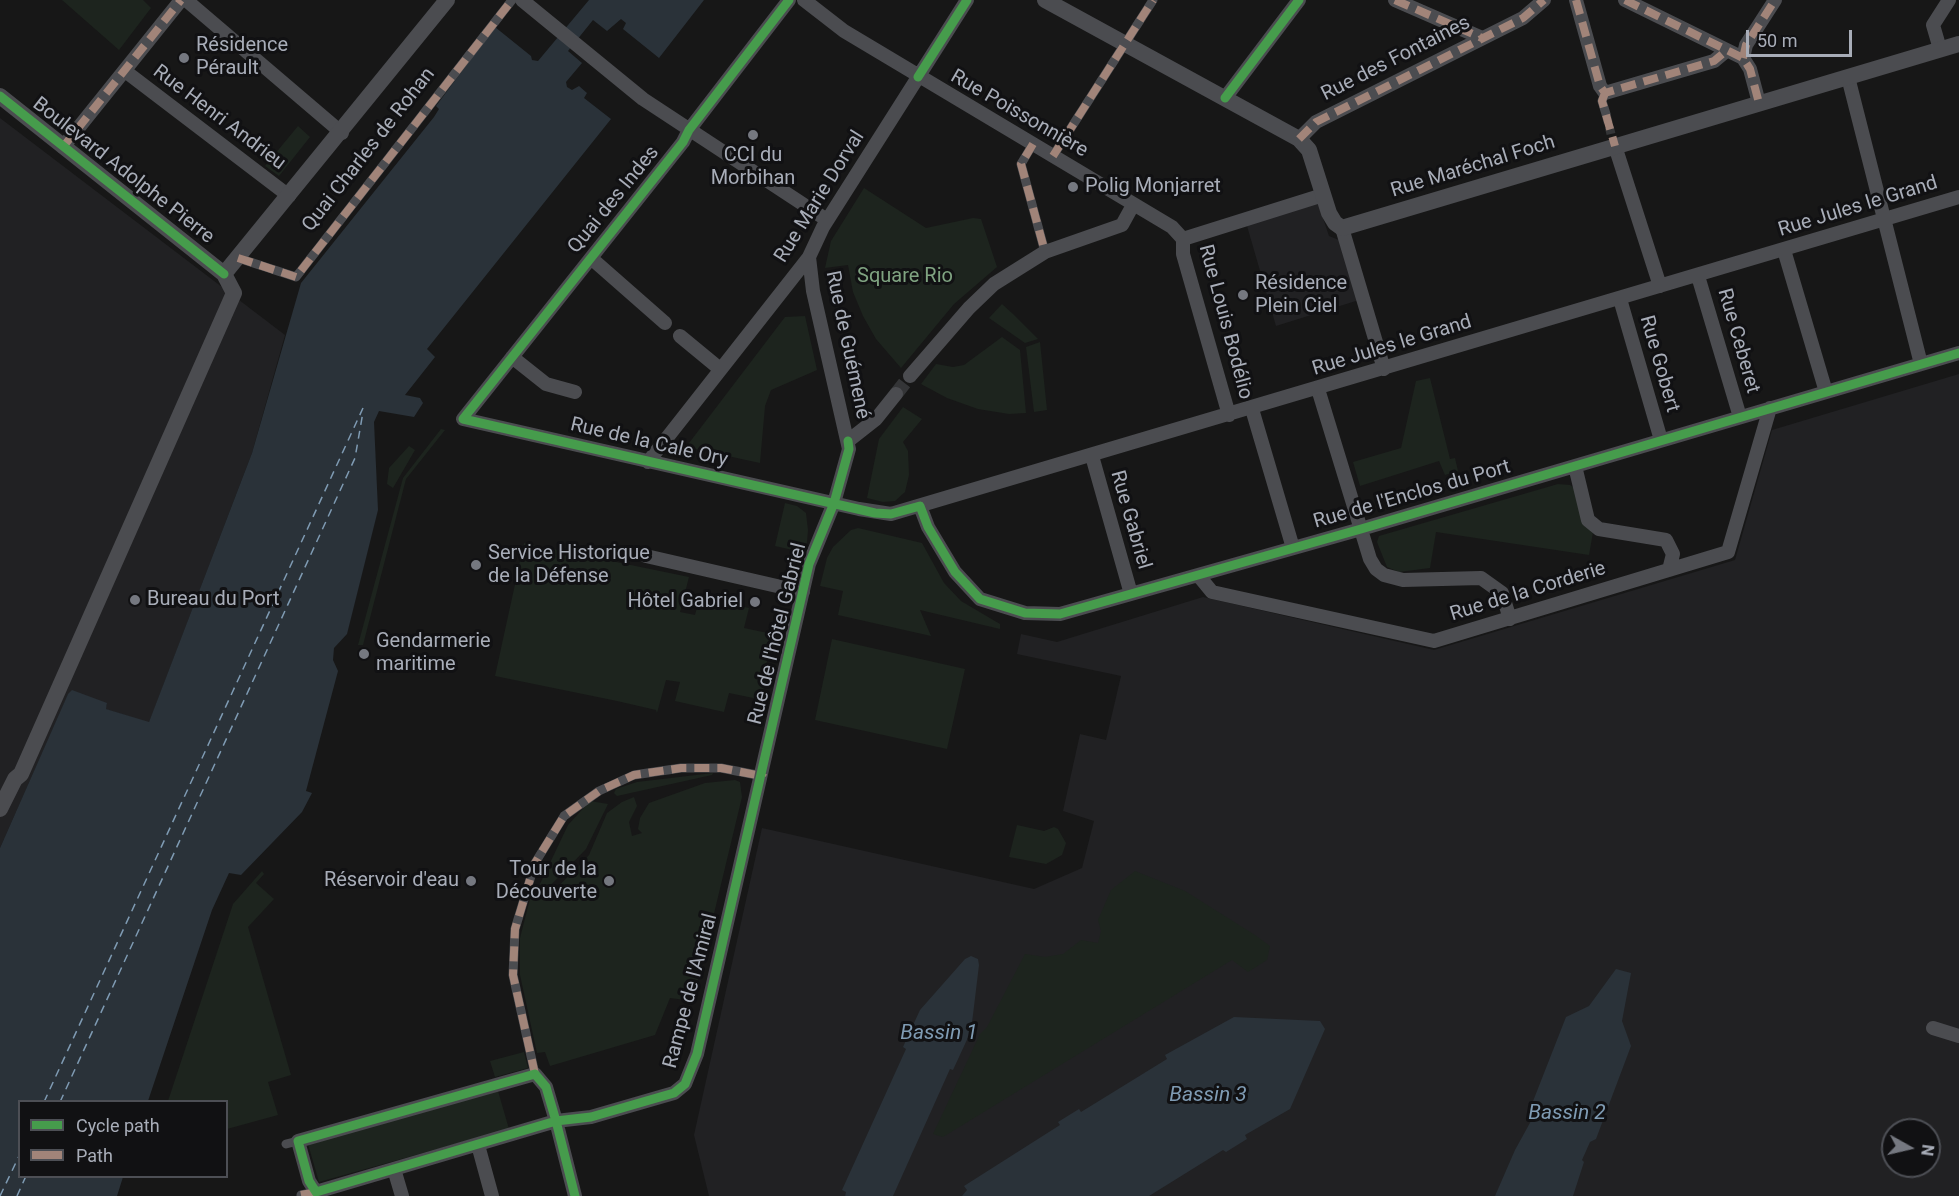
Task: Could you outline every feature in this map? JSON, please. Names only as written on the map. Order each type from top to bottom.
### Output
[{"type":"street","points":[[63,147],[181,0]]},
{"type":"street","points":[[186,0],[342,133]]},
{"type":"street","name":"Quai Charles de Rohan","points":[[224,274],[342,133],[447,0]]},
{"type":"street","name":"Quai Charles de Rohan","points":[[238,258],[296,278],[512,0]]},
{"type":"street","points":[[522,0],[643,99],[827,220]]},
{"type":"street","name":"Quai des Indes","points":[[460,418],[512,357],[683,142],[689,130],[789,0]]},
{"type":"street","name":"Rue Poissonnière","points":[[804,0],[844,32],[1172,227],[1183,239]]},
{"type":"street","name":"Rue Marie Dorval","points":[[648,462],[809,257],[827,220],[967,0]]},
{"type":"street","points":[[1045,0],[1299,139],[1309,150],[1333,220],[1342,228],[1384,369]]},
{"type":"street","points":[[1053,156],[1153,0]]},
{"type":"street","points":[[1225,98],[1299,0]]},
{"type":"street","points":[[1395,0],[1482,38]]},
{"type":"street","name":"Rue des Fontaines","points":[[1299,139],[1316,122],[1523,18],[1544,0]]},
{"type":"street","points":[[1576,0],[1600,86],[1605,93]]},
{"type":"street","points":[[1625,0],[1743,58],[1750,69],[1759,103]]},
{"type":"street","points":[[1743,58],[1746,45],[1775,0]]},
{"type":"street","points":[[1940,49],[1933,25],[1949,0]]},
{"type":"street","name":"Rue Maréchal Foch","points":[[1342,228],[1613,140],[1759,103],[1959,44]]},
{"type":"street","points":[[1605,93],[1714,61],[1726,51]]},
{"type":"street","name":"Rue Henri Andrieu","points":[[124,71],[289,196]]},
{"type":"street","points":[[1848,77],[1921,364]]},
{"type":"street","points":[[1605,93],[1602,101],[1606,114]]},
{"type":"street","name":"Boulevard Adolphe Pierre","points":[[0,96],[224,274]]},
{"type":"street","points":[[1613,140],[1660,286]]},
{"type":"street","points":[[1033,144],[1021,164],[1046,252]]},
{"type":"street","points":[[1183,239],[1323,195]]},
{"type":"street","name":"Rue Jules le Grand","points":[[834,503],[891,513],[920,506],[1229,416],[1959,197]]},
{"type":"street","points":[[910,376],[969,308],[994,284],[1046,252],[1122,225],[1133,205]]},
{"type":"street","name":"Rue Louis Bodélio","points":[[1183,239],[1183,254],[1229,416]]},
{"type":"street","points":[[1784,250],[1826,392]]},
{"type":"street","name":"Rue de Guémené","points":[[809,257],[813,291],[848,441]]},
{"type":"street","points":[[591,258],[665,323]]},
{"type":"street","points":[[0,809],[15,779],[21,774],[228,310],[234,293],[224,274]]},
{"type":"street","name":"Rue Ceberet","points":[[1698,276],[1740,417]]},
{"type":"street","name":"Rue Gobert","points":[[1620,299],[1661,440]]},
{"type":"street","points":[[680,336],[720,369]]},
{"type":"street","name":"Rue de l'Enclos du Port","points":[[920,506],[928,527],[955,572],[980,599],[1025,613],[1060,614],[1362,529],[1959,353]]},
{"type":"street","points":[[512,357],[546,384],[575,392]]},
{"type":"street","points":[[1318,389],[1370,559],[1384,575],[1403,580],[1481,578],[1496,586],[1502,593],[1510,619]]},
{"type":"street","points":[[848,441],[876,419],[896,394]]},
{"type":"street","name":"Rue de la Corderie","points":[[1198,575],[1212,592],[1434,641],[1510,619],[1728,552],[1770,408]]},
{"type":"street","points":[[1252,409],[1293,548]]},
{"type":"street","name":"Rue de la Cale Ory","points":[[460,418],[834,503]]},
{"type":"street","name":"Rue de l'hôtel Gabriel","points":[[762,776],[810,564],[834,503],[849,449],[848,441]]},
{"type":"street","name":"Rue Gabriel","points":[[1092,456],[1131,594]]},
{"type":"street","points":[[1575,466],[1588,520],[1599,529],[1666,540],[1673,554],[1669,570]]},
{"type":"street","points":[[646,556],[803,592]]},
{"type":"street","points":[[575,1196],[546,1088],[535,1074],[513,975],[515,929],[535,863],[564,816],[599,791],[634,775],[681,768],[721,768],[762,776]]},
{"type":"street","name":"Rampe de l'Amiral","points":[[316,1192],[556,1121],[591,1117],[674,1093],[685,1084],[697,1054],[762,776]]},
{"type":"street","points":[[1933,1028],[1959,1036]]},
{"type":"street","points":[[301,1195],[316,1192],[292,1142],[535,1074]]},
{"type":"street","points":[[478,1145],[492,1196]]},
{"type":"street","points":[[394,1169],[402,1196]]},
{"type":"shaded area","points":[[0,118],[285,335],[252,453],[149,723],[105,709],[107,704],[68,695],[0,848]]},
{"type":"shaded area","points":[[1318,203],[1329,236],[1339,240],[1359,300],[1276,326],[1245,219]]},
{"type":"shaded area","points":[[1959,374],[1959,1196],[855,1196],[847,1193],[845,1196],[709,1196],[694,1135],[762,828],[1034,889],[1082,868],[1094,821],[1063,811],[1080,734],[1106,740],[1121,676],[1017,654],[1021,634],[1057,642],[1203,597],[1434,650],[1735,560],[1772,430]]},
{"type":"green space","points":[[62,0],[143,0],[151,8],[119,50]]},
{"type":"green space","points":[[298,126],[310,137],[279,176],[265,166]]},
{"type":"green space","name":"Square Rio","points":[[864,188],[926,228],[973,218],[981,219],[997,267],[954,304],[901,368],[876,339],[863,316],[853,292],[848,265],[825,268],[831,241]]},
{"type":"green space","points":[[1002,304],[1038,339],[1025,343],[989,318]]},
{"type":"green space","points":[[805,316],[817,370],[771,390],[765,406],[760,463],[686,447],[785,317]]},
{"type":"green space","points":[[1002,337],[1020,350],[1026,413],[1009,414],[978,409],[947,398],[921,384],[936,364],[953,367],[964,365]]},
{"type":"green space","points":[[1040,342],[1047,410],[1034,412],[1026,347]]},
{"type":"green space","points":[[1430,378],[1450,459],[1455,458],[1458,471],[1445,475],[1439,461],[1360,486],[1353,462],[1401,448],[1416,381]]},
{"type":"green space","points":[[903,407],[922,419],[903,442],[908,451],[909,475],[905,492],[895,501],[883,502],[867,498],[879,439]]},
{"type":"green space","points":[[441,429],[445,430],[406,479],[363,645],[358,645],[403,478]]},
{"type":"green space","points":[[409,446],[415,450],[393,488],[387,484],[389,468]]},
{"type":"green space","points":[[1558,484],[1570,485],[1576,489],[1593,532],[1589,555],[1436,532],[1430,568],[1399,572],[1387,567],[1377,542],[1379,536]]},
{"type":"green space","points":[[785,503],[797,506],[806,513],[808,530],[806,553],[775,546]]},
{"type":"green space","points":[[858,528],[922,543],[944,583],[961,601],[1000,624],[1000,629],[920,610],[931,636],[838,615],[843,591],[820,586],[827,558],[833,547],[851,530]]},
{"type":"green space","points":[[524,543],[689,577],[680,612],[695,615],[700,596],[749,608],[744,628],[777,635],[765,667],[763,700],[729,693],[724,712],[675,701],[680,682],[666,680],[657,713],[656,710],[617,701],[495,676]]},
{"type":"green space","points":[[832,639],[965,669],[947,749],[815,720]]},
{"type":"green space","points":[[713,773],[617,796],[614,793],[616,789],[637,782]]},
{"type":"green space","points":[[735,780],[740,782],[742,797],[693,1001],[670,998],[655,1035],[550,1066],[545,1052],[537,1053],[520,975],[520,938],[532,891],[546,898],[576,869],[589,855],[607,813],[622,802],[634,797],[637,806],[629,822],[632,836],[642,833],[638,829],[640,818],[649,803],[705,783]]},
{"type":"green space","points":[[590,801],[608,804],[586,849],[547,889],[539,886],[568,825]]},
{"type":"green space","points":[[1017,825],[1044,831],[1054,827],[1058,829],[1066,843],[1062,855],[1046,864],[1009,857]]},
{"type":"green space","points":[[262,871],[264,874],[256,883],[274,899],[248,927],[291,1075],[268,1082],[278,1115],[228,1129],[228,1100],[168,1100],[233,904]]},
{"type":"green space","points":[[1135,871],[1185,891],[1255,935],[1270,946],[1267,960],[1248,972],[1232,960],[943,1137],[933,1134],[980,1034],[987,1027],[1025,954],[1045,957],[1063,954],[1081,940],[1098,943],[1101,931],[1098,920],[1111,890]]},
{"type":"green space","points":[[524,1052],[528,1068],[495,1077],[490,1061]]},
{"type":"green space","points":[[498,1091],[509,1129],[319,1182],[308,1144]]},
{"type":"water","points":[[589,0],[704,0],[659,58],[623,29],[626,23],[621,19],[607,31],[593,20],[568,51],[582,63],[566,82],[567,87],[572,90],[579,86],[587,93],[584,98],[611,119],[427,349],[435,357],[405,395],[420,398],[423,403],[414,417],[379,411],[374,422],[378,510],[347,634],[334,648],[333,660],[338,671],[306,791],[312,793],[302,812],[241,875],[229,873],[212,910],[148,1100],[18,1100],[18,1178],[123,1178],[117,1196],[0,1196],[0,848],[68,694],[72,690],[107,703],[106,709],[149,722],[252,453],[301,283],[434,117],[439,109],[436,106],[495,27],[531,56],[532,60],[538,61]]},
{"type":"water","name":"Bassin 1","points":[[971,956],[978,959],[979,965],[971,1031],[953,1070],[950,1069],[893,1196],[845,1196],[846,1192],[842,1190],[906,1049],[903,1047],[920,1010],[965,959]]},
{"type":"water","name":"Bassin 2","points":[[1616,969],[1631,973],[1622,1021],[1631,1046],[1596,1139],[1590,1142],[1582,1160],[1584,1162],[1573,1196],[1495,1196],[1515,1150],[1531,1121],[1528,1114],[1566,1017],[1589,1006]]},
{"type":"water","name":"Bassin 3","points":[[1234,1017],[1320,1021],[1325,1029],[1290,1109],[1245,1135],[1247,1139],[1226,1152],[1223,1150],[1149,1196],[962,1196],[967,1190],[964,1186],[1060,1125],[1058,1122],[1079,1109],[1081,1112],[1167,1059],[1165,1055]]},
{"type":"ferry route","points":[[45,1100],[363,408]]},
{"type":"ferry route","points":[[61,1100],[355,458],[363,412]]},
{"type":"ferry route","points":[[0,1196],[18,1158]]},
{"type":"ferry route","points":[[17,1196],[25,1178]]},
{"type":"tunnel","points":[[1606,114],[1611,134]]},
{"type":"tunnel","points":[[896,394],[910,376]]},
{"type":"marked path","points":[[63,147],[181,0]]},
{"type":"marked path","points":[[238,258],[296,277],[512,0]]},
{"type":"marked path","points":[[1053,156],[1153,0]]},
{"type":"marked path","points":[[1395,0],[1482,38]]},
{"type":"marked path","points":[[1299,139],[1316,122],[1523,18],[1544,0]]},
{"type":"marked path","points":[[1576,0],[1600,86],[1605,93],[1714,61],[1726,51]]},
{"type":"marked path","points":[[1625,0],[1743,58],[1750,69],[1759,103]]},
{"type":"marked path","points":[[1743,58],[1746,45],[1775,0]]},
{"type":"marked path","points":[[1605,93],[1602,101],[1615,146]]},
{"type":"marked path","points":[[1033,144],[1021,164],[1045,252]]},
{"type":"marked path","points":[[535,1074],[513,975],[515,929],[535,863],[564,816],[599,791],[634,775],[681,768],[721,768],[762,776],[763,773]]},
{"type":"marked path","points":[[301,1195],[316,1192]]},
{"type":"cycle path","points":[[789,0],[689,130],[683,142],[463,419],[875,513],[891,514],[920,506],[928,527],[955,572],[980,599],[1025,613],[1060,614],[1361,529],[1959,353]]},
{"type":"cycle path","points":[[918,77],[967,0]]},
{"type":"cycle path","points":[[1225,98],[1299,0]]},
{"type":"cycle path","points":[[0,96],[224,274]]},
{"type":"cycle path","points":[[575,1196],[556,1121],[546,1087],[535,1074],[298,1141],[309,1181],[316,1192],[556,1121],[591,1117],[674,1093],[685,1084],[697,1054],[809,564],[834,503],[849,449],[848,441]]},
{"type":"place","name":"Résidence Pérault","points":[[184,58]]},
{"type":"place","name":"CCI du Morbihan","points":[[753,135]]},
{"type":"place","name":"Polig Monjarret","points":[[1073,187]]},
{"type":"place","name":"Résidence Plein Ciel","points":[[1243,295]]},
{"type":"place","name":"Service Historique de la Défense","points":[[476,565]]},
{"type":"place","name":"Bureau du Port","points":[[135,600]]},
{"type":"place","name":"Hôtel Gabriel","points":[[755,602]]},
{"type":"place","name":"Gendarmerie maritime","points":[[364,654]]},
{"type":"place","name":"Réservoir d'eau","points":[[471,881]]},
{"type":"place","name":"Tour de la Découverte","points":[[609,881]]}]
